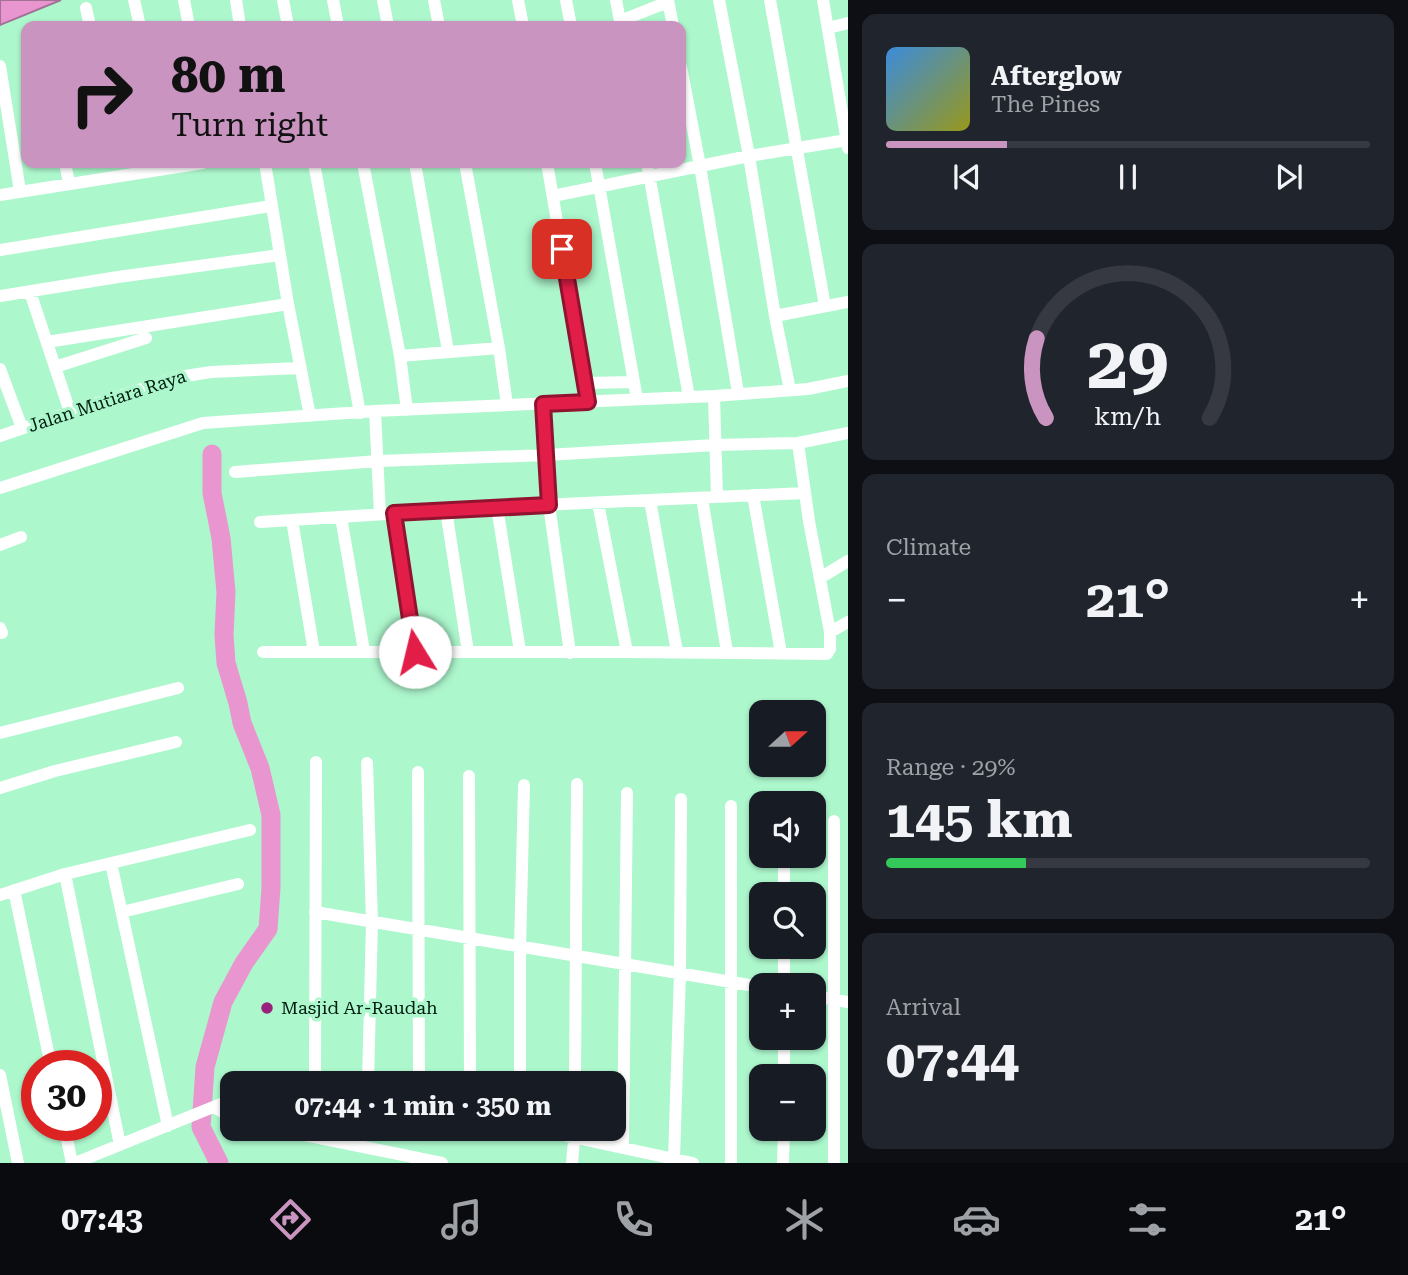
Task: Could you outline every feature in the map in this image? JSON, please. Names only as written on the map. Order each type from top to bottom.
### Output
[{"type":"street","points":[[135,0],[139,21]]},
{"type":"street","points":[[184,0],[187,21]]},
{"type":"street","points":[[236,0],[239,21]]},
{"type":"street","points":[[283,0],[287,21]]},
{"type":"street","points":[[333,0],[337,21]]},
{"type":"street","points":[[383,0],[387,21]]},
{"type":"street","points":[[434,0],[438,21]]},
{"type":"street","points":[[518,0],[522,21]]},
{"type":"street","points":[[566,0],[570,21]]},
{"type":"street","points":[[616,0],[620,21]]},
{"type":"street","points":[[719,0],[790,390]]},
{"type":"street","points":[[771,0],[825,306]]},
{"type":"street","points":[[553,196],[847,136],[842,74],[828,28],[823,0]]},
{"type":"street","points":[[627,21],[668,1],[672,21]]},
{"type":"street","points":[[86,8],[89,21]]},
{"type":"street","points":[[828,28],[848,23]]},
{"type":"street","points":[[0,65],[20,191]]},
{"type":"street","points":[[686,93],[738,393]]},
{"type":"street","points":[[66,168],[69,183]]},
{"type":"street","points":[[266,168],[310,416]]},
{"type":"street","points":[[315,168],[360,412]]},
{"type":"street","points":[[364,168],[400,356],[407,410]]},
{"type":"street","points":[[416,168],[449,351]]},
{"type":"street","points":[[465,168],[507,405]]},
{"type":"street","points":[[548,168],[588,402]]},
{"type":"street","points":[[596,168],[637,399]]},
{"type":"street","points":[[648,168],[689,397]]},
{"type":"street","points":[[0,194],[69,183],[116,169]]},
{"type":"street","points":[[0,250],[271,206]]},
{"type":"street","points":[[0,296],[280,255]]},
{"type":"street","points":[[30,292],[70,412]]},
{"type":"street","points":[[775,316],[848,302]]},
{"type":"street","points":[[47,342],[288,304]]},
{"type":"street","points":[[55,367],[146,338]]},
{"type":"street","points":[[400,356],[499,348]]},
{"type":"street","name":"Jalan Mutiara Raya","points":[[0,436],[179,377],[199,373],[300,368]]},
{"type":"street","points":[[0,369],[22,428]]},
{"type":"street","points":[[0,488],[203,423],[375,411],[713,396],[808,389],[848,381]]},
{"type":"street","points":[[585,383],[634,382]]},
{"type":"street","points":[[713,396],[717,497]]},
{"type":"street","points":[[543,404],[549,505],[570,653]]},
{"type":"street","points":[[375,411],[380,514]]},
{"type":"street","points":[[235,472],[378,461],[547,455],[715,444],[798,443],[848,433]]},
{"type":"street","points":[[263,652],[827,654],[830,649],[830,632],[798,443]]},
{"type":"street","points":[[260,522],[497,507],[805,493]]},
{"type":"street","points":[[752,495],[781,653]]},
{"type":"street","points":[[702,498],[727,652]]},
{"type":"street","points":[[650,500],[677,652]]},
{"type":"street","points":[[598,503],[627,652]]},
{"type":"street","points":[[497,507],[520,652]]},
{"type":"street","points":[[446,510],[468,652]]},
{"type":"street","points":[[394,513],[415,652]]},
{"type":"street","points":[[341,517],[364,651]]},
{"type":"street","points":[[292,520],[314,652]]},
{"type":"street","points":[[0,545],[21,537]]},
{"type":"street","points":[[820,578],[848,561]]},
{"type":"street","points":[[830,632],[848,622]]},
{"type":"street","points":[[0,733],[178,688]]},
{"type":"street","points":[[0,788],[55,771],[176,742]]},
{"type":"street","points":[[316,762],[316,1071]]},
{"type":"street","points":[[367,763],[372,922],[368,1071]]},
{"type":"street","points":[[418,772],[419,1071]]},
{"type":"street","points":[[469,776],[470,1071]]},
{"type":"street","points":[[575,1071],[577,784]]},
{"type":"street","points":[[520,1071],[524,785]]},
{"type":"street","points":[[623,1147],[627,793]]},
{"type":"street","points":[[674,1159],[680,974],[681,799]]},
{"type":"street","points":[[731,806],[731,1163]]},
{"type":"street","points":[[834,821],[834,1163]]},
{"type":"street","points":[[0,895],[65,874],[250,830]]},
{"type":"street","points":[[111,863],[174,1123]]},
{"type":"street","points":[[65,874],[120,1144]]},
{"type":"street","points":[[122,912],[238,884]]},
{"type":"street","points":[[14,890],[48,1050]]},
{"type":"street","points":[[315,912],[749,986]]},
{"type":"street","points":[[826,998],[848,1002]]},
{"type":"street","points":[[0,1075],[18,1163]]},
{"type":"street","points":[[68,1141],[74,1163],[220,1104]]},
{"type":"street","points":[[209,1109],[220,1113]]},
{"type":"street","points":[[334,1141],[442,1163]]},
{"type":"street","points":[[572,1163],[574,1141]]},
{"type":"street","points":[[602,1141],[692,1163]]},
{"type":"street","points":[[783,1163],[784,1141]]},
{"type":"shaded area","points":[[0,0],[61,0],[0,25]]},
{"type":"waterway","points":[[212,454],[212,493],[221,538],[226,592],[226,663],[242,723],[260,768],[271,815],[268,929],[244,963],[223,1002],[205,1067],[201,1127],[219,1163]]},
{"type":"place","name":"Masjid Ar-Raudah","points":[[267,1008]]},
{"type":"route","points":[[415,652],[394,513],[549,505],[543,404],[588,402],[562,249]]}]
